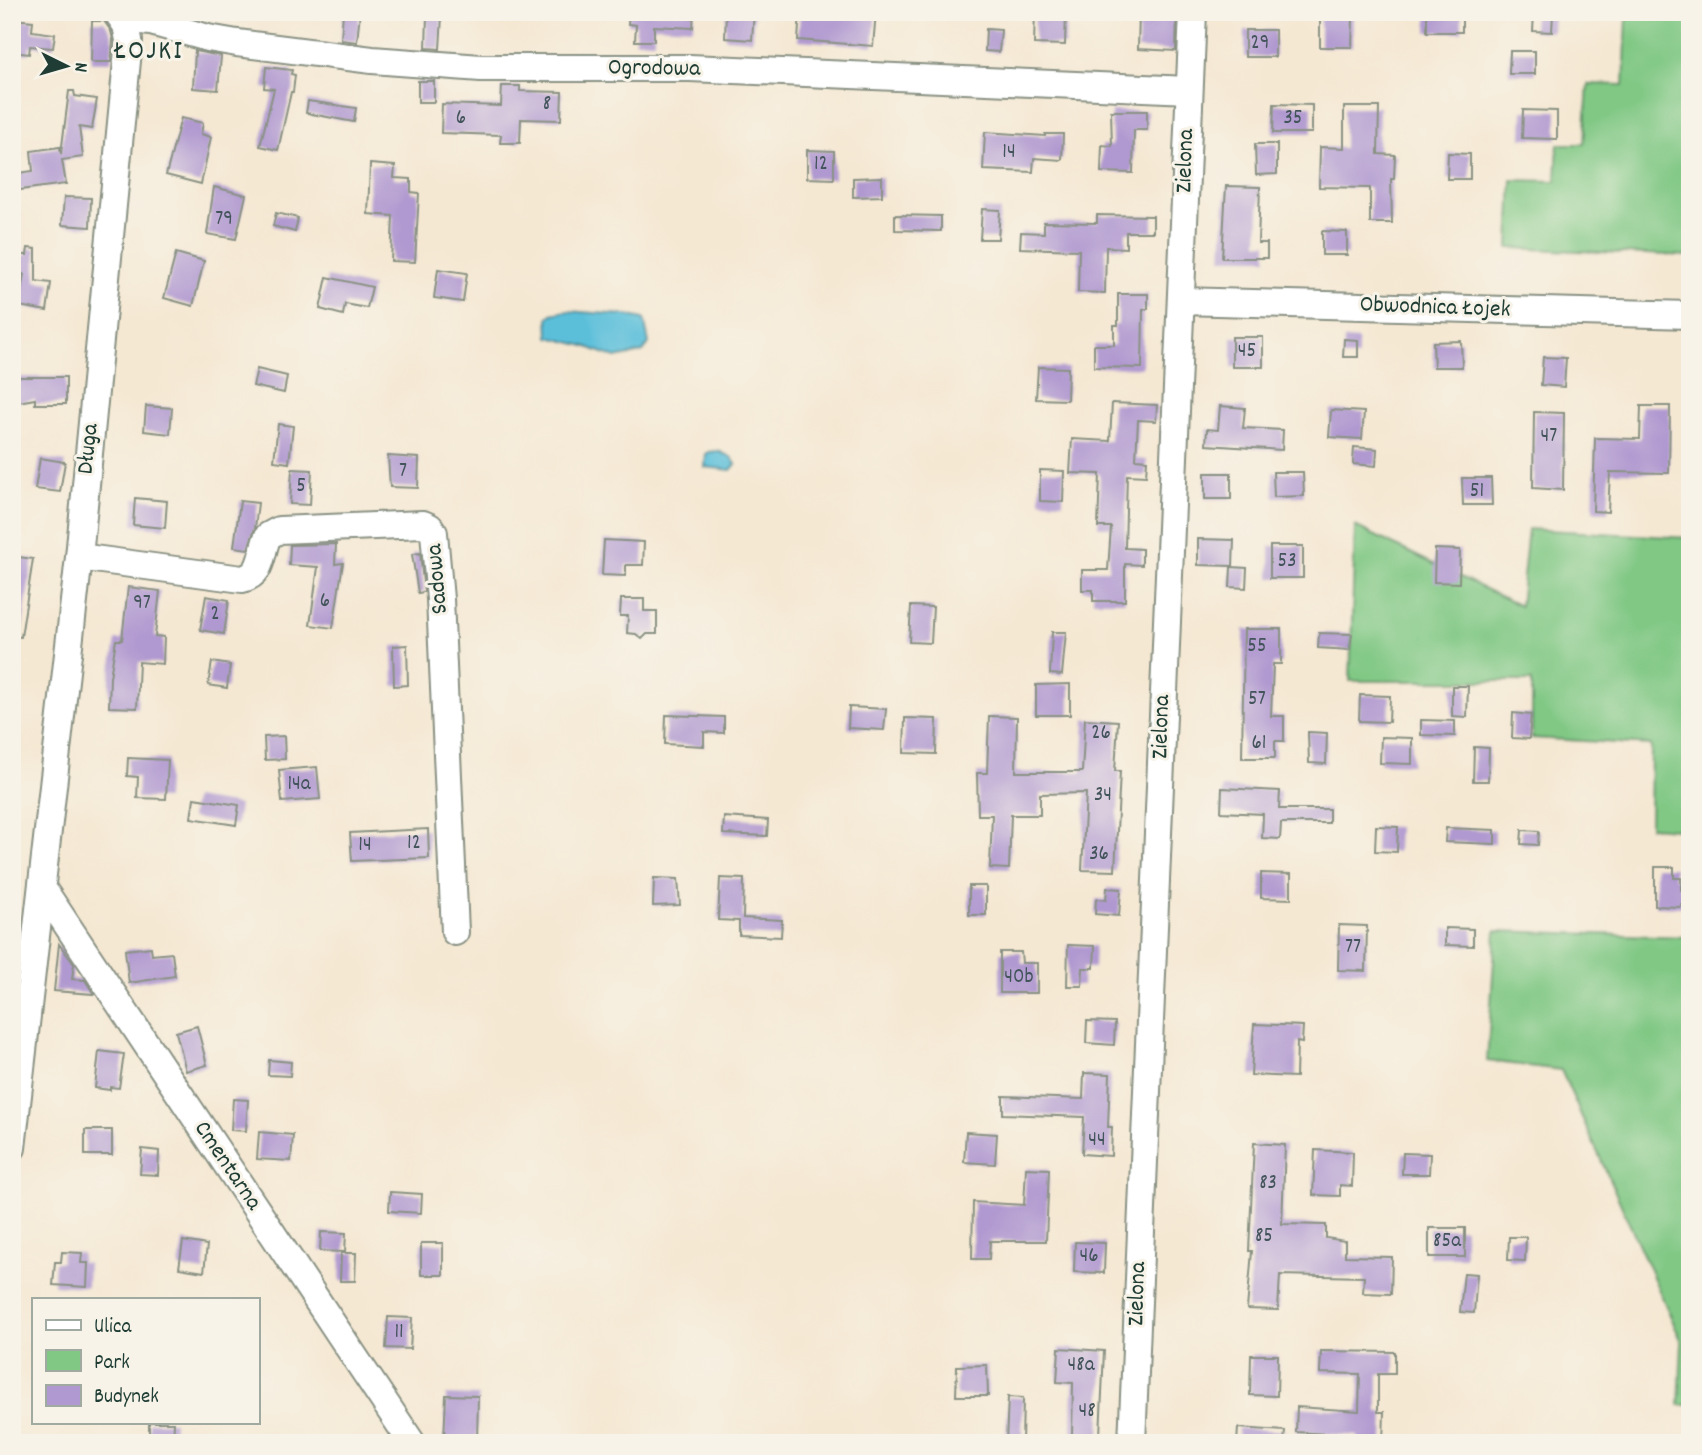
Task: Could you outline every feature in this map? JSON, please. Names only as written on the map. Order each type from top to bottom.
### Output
[{"type":"street","name":"Zielona","points":[[1132,1443],[1193,12]]},
{"type":"street","name":"Ogrodowa","points":[[120,16],[237,43],[372,60],[481,68],[703,69],[1189,90]]},
{"type":"street","name":"Długa","points":[[12,1148],[79,556],[129,40],[120,16]]},
{"type":"street","name":"Obwodnica Łojek","points":[[1181,301],[1690,315]]},
{"type":"street","name":"Sadowa","points":[[79,556],[242,579],[258,569],[268,536],[279,530],[424,524],[430,527],[434,533],[440,599],[455,932]]},
{"type":"street","name":"Cmentarna","points":[[43,890],[412,1443]]},
{"type":"green space","points":[[1549,12],[1690,12],[1690,256],[1509,248],[1512,180],[1556,181],[1558,144],[1584,144],[1588,84],[1624,85],[1627,16]]},
{"type":"green space","points":[[1355,526],[1520,606],[1528,529],[1690,538],[1690,830],[1650,827],[1651,745],[1532,738],[1532,681],[1350,681]]},
{"type":"green space","points":[[1496,931],[1690,937],[1690,1405],[1679,1405],[1682,1342],[1561,1070],[1487,1061]]},
{"type":"water","points":[[566,311],[644,319],[649,343],[643,352],[616,358],[585,346],[549,337],[548,318],[552,314]]},
{"type":"water","points":[[718,451],[731,457],[736,464],[731,470],[705,467],[706,454]]},
{"type":"building","points":[[343,12],[360,12],[357,42],[341,40]]},
{"type":"building","points":[[629,12],[694,12],[693,28],[654,26],[654,41],[635,41],[636,25],[628,24]]},
{"type":"building","points":[[726,12],[754,12],[752,40],[725,38]]},
{"type":"building","points":[[800,12],[876,12],[873,46],[798,40]]},
{"type":"building","points":[[1035,12],[1066,12],[1065,45],[1034,44]]},
{"type":"building","points":[[1427,12],[1462,12],[1462,32],[1427,32]]},
{"type":"building","points":[[1139,13],[1177,16],[1176,51],[1138,49]]},
{"type":"building","points":[[1534,14],[1553,14],[1552,32],[1533,31]]},
{"type":"building","points":[[427,15],[442,16],[440,49],[426,48]]},
{"type":"building","points":[[1320,17],[1353,17],[1352,47],[1320,47]]},
{"type":"building","points":[[12,19],[33,21],[32,31],[55,34],[53,48],[30,46],[29,54],[12,52]]},
{"type":"building","points":[[92,21],[104,21],[111,31],[111,62],[91,62]]},
{"type":"building","points":[[986,29],[1001,30],[999,52],[985,51]]},
{"type":"building","points":[[1245,30],[1275,30],[1275,57],[1245,57]]},
{"type":"building","points":[[195,51],[221,56],[218,90],[193,88]]},
{"type":"building","points":[[1510,51],[1535,51],[1535,74],[1509,74]]},
{"type":"building","points":[[266,67],[292,70],[291,74],[295,75],[278,150],[260,146],[274,89],[264,88]]},
{"type":"building","points":[[418,81],[434,81],[434,102],[418,102]]},
{"type":"building","points":[[502,86],[520,86],[520,91],[562,92],[561,120],[521,119],[520,143],[500,143],[501,135],[441,133],[442,104],[501,106]]},
{"type":"building","points":[[69,91],[74,91],[75,96],[97,99],[92,129],[79,127],[83,157],[62,160],[66,184],[12,191],[12,174],[33,171],[31,151],[60,147],[61,154]]},
{"type":"building","points":[[308,101],[356,108],[354,122],[306,113]]},
{"type":"building","points":[[1274,104],[1312,105],[1312,133],[1273,133]]},
{"type":"building","points":[[1344,107],[1379,107],[1378,154],[1395,155],[1394,179],[1391,179],[1392,223],[1370,223],[1370,188],[1319,187],[1320,147],[1344,148]]},
{"type":"building","points":[[1523,110],[1557,111],[1557,139],[1522,138]]},
{"type":"building","points":[[1111,111],[1147,111],[1147,130],[1134,130],[1133,173],[1101,172],[1102,145],[1112,146]]},
{"type":"building","points":[[181,118],[203,123],[201,134],[211,137],[201,184],[166,175]]},
{"type":"building","points":[[985,132],[1045,136],[1063,134],[1062,160],[1034,158],[1033,172],[983,170]]},
{"type":"building","points":[[1255,144],[1277,144],[1277,174],[1256,175]]},
{"type":"building","points":[[807,150],[834,151],[834,179],[807,178]]},
{"type":"building","points":[[1448,153],[1470,154],[1470,179],[1447,179]]},
{"type":"building","points":[[370,164],[395,166],[394,178],[411,179],[411,192],[419,193],[415,262],[391,261],[393,216],[368,214]]},
{"type":"building","points":[[882,177],[882,196],[853,197],[853,178]]},
{"type":"building","points":[[1226,186],[1260,187],[1258,243],[1267,243],[1267,258],[1222,258]]},
{"type":"building","points":[[214,187],[246,195],[236,239],[207,234]]},
{"type":"building","points":[[64,197],[91,198],[90,227],[62,225]]},
{"type":"building","points":[[982,209],[1000,210],[998,239],[980,239]]},
{"type":"building","points":[[276,213],[298,218],[295,232],[273,226]]},
{"type":"building","points":[[895,215],[941,216],[941,231],[895,230]]},
{"type":"building","points":[[1097,215],[1153,216],[1153,232],[1126,232],[1126,248],[1106,247],[1105,293],[1078,292],[1079,250],[1020,248],[1021,232],[1044,233],[1044,222],[1097,223]]},
{"type":"building","points":[[1322,231],[1347,232],[1347,255],[1322,255]]},
{"type":"building","points":[[28,248],[36,249],[36,281],[51,283],[47,311],[19,306],[24,274],[12,274],[12,255],[27,255]]},
{"type":"building","points":[[176,253],[204,261],[193,306],[164,298]]},
{"type":"building","points":[[438,269],[467,273],[463,302],[434,298]]},
{"type":"building","points":[[327,277],[372,287],[367,308],[345,304],[343,315],[320,309]]},
{"type":"building","points":[[1118,294],[1148,294],[1148,309],[1143,309],[1142,368],[1094,367],[1094,345],[1114,345],[1114,325],[1118,325]]},
{"type":"building","points":[[1232,337],[1263,337],[1263,367],[1232,367]]},
{"type":"building","points":[[1344,339],[1358,340],[1358,357],[1343,357]]},
{"type":"building","points":[[1461,341],[1462,367],[1434,367],[1433,342]]},
{"type":"building","points":[[1543,357],[1566,358],[1564,387],[1541,385]]},
{"type":"building","points":[[1038,367],[1068,368],[1067,400],[1036,399]]},
{"type":"building","points":[[257,369],[287,376],[284,393],[253,386]]},
{"type":"building","points":[[12,377],[66,377],[66,404],[35,404],[35,399],[12,403]]},
{"type":"building","points":[[1112,403],[1157,405],[1156,421],[1138,420],[1136,459],[1147,460],[1146,476],[1127,475],[1125,548],[1142,549],[1142,565],[1125,564],[1125,601],[1093,601],[1093,590],[1082,590],[1082,570],[1108,570],[1111,527],[1098,527],[1100,474],[1070,473],[1072,439],[1110,441]]},
{"type":"building","points":[[146,406],[172,408],[170,434],[144,431]]},
{"type":"building","points":[[1220,406],[1245,408],[1243,428],[1283,430],[1282,450],[1206,445],[1207,429],[1218,430]]},
{"type":"building","points":[[1641,406],[1670,406],[1669,473],[1610,472],[1608,512],[1593,511],[1595,438],[1640,439]]},
{"type":"building","points":[[1331,410],[1364,412],[1362,439],[1329,437]]},
{"type":"building","points":[[1534,412],[1564,413],[1563,490],[1533,488]]},
{"type":"building","points":[[278,424],[293,426],[289,463],[274,461]]},
{"type":"building","points":[[1354,447],[1377,449],[1376,466],[1353,464]]},
{"type":"building","points":[[388,456],[419,458],[418,488],[390,487]]},
{"type":"building","points":[[40,458],[65,462],[60,492],[35,489]]},
{"type":"building","points":[[292,469],[312,470],[310,505],[290,504]]},
{"type":"building","points":[[1040,470],[1064,471],[1063,502],[1040,501]]},
{"type":"building","points":[[1273,472],[1303,472],[1304,496],[1274,497]]},
{"type":"building","points":[[1205,473],[1231,473],[1231,499],[1205,499]]},
{"type":"building","points":[[1462,478],[1491,478],[1492,505],[1463,505]]},
{"type":"building","points":[[135,498],[167,501],[165,528],[133,525]]},
{"type":"building","points":[[240,501],[258,503],[255,528],[248,549],[234,547]]},
{"type":"building","points":[[1198,539],[1234,540],[1233,566],[1198,565]]},
{"type":"building","points":[[604,540],[644,542],[643,565],[626,565],[626,576],[602,575]]},
{"type":"building","points":[[336,544],[335,564],[343,563],[333,628],[310,625],[318,567],[289,565],[290,545]]},
{"type":"building","points":[[1270,546],[1303,546],[1303,578],[1270,578]]},
{"type":"building","points":[[1435,549],[1460,550],[1459,583],[1434,582]]},
{"type":"building","points":[[420,553],[424,592],[418,593],[412,554]]},
{"type":"building","points":[[12,556],[33,559],[21,637],[12,636]]},
{"type":"building","points":[[1231,567],[1247,568],[1246,588],[1230,587]]},
{"type":"building","points":[[128,587],[160,591],[155,636],[164,637],[163,664],[139,662],[137,708],[109,707],[110,677],[116,640],[122,640]]},
{"type":"building","points":[[206,596],[229,600],[224,634],[200,630]]},
{"type":"building","points":[[621,599],[644,599],[644,611],[657,611],[657,634],[647,634],[642,639],[636,634],[627,633],[628,616],[620,616]]},
{"type":"building","points":[[911,606],[933,607],[931,643],[909,642]]},
{"type":"building","points":[[1244,629],[1281,629],[1281,664],[1273,664],[1271,716],[1284,716],[1284,741],[1275,741],[1275,758],[1242,758]]},
{"type":"building","points":[[1052,632],[1066,632],[1062,675],[1050,674]]},
{"type":"building","points":[[1319,633],[1352,634],[1350,650],[1318,648]]},
{"type":"building","points":[[407,645],[408,685],[394,686],[393,646]]},
{"type":"building","points":[[212,662],[230,665],[227,688],[208,685]]},
{"type":"building","points":[[1070,684],[1070,715],[1036,715],[1036,685]]},
{"type":"building","points":[[1452,686],[1468,686],[1467,717],[1452,716]]},
{"type":"building","points":[[1360,695],[1390,696],[1389,722],[1359,721]]},
{"type":"building","points":[[849,707],[886,709],[884,730],[848,728]]},
{"type":"building","points":[[1513,713],[1531,715],[1529,739],[1512,738]]},
{"type":"building","points":[[666,715],[724,717],[724,733],[704,732],[704,746],[665,744]]},
{"type":"building","points":[[989,716],[1017,717],[1016,772],[1082,772],[1085,719],[1118,721],[1115,771],[1120,771],[1115,871],[1082,870],[1086,793],[1040,794],[1040,815],[1011,815],[1009,869],[990,868],[992,815],[978,815],[977,773],[987,773]]},
{"type":"building","points":[[905,718],[937,719],[936,754],[904,753]]},
{"type":"building","points":[[1421,720],[1455,721],[1455,736],[1421,735]]},
{"type":"building","points":[[1308,732],[1327,733],[1326,764],[1309,763]]},
{"type":"building","points":[[284,736],[285,759],[265,760],[264,737]]},
{"type":"building","points":[[1381,737],[1412,738],[1412,764],[1380,763]]},
{"type":"building","points":[[1474,747],[1489,748],[1488,781],[1473,781]]},
{"type":"building","points":[[128,758],[168,760],[166,799],[137,798],[138,777],[127,776]]},
{"type":"building","points":[[317,767],[320,799],[282,802],[279,770]]},
{"type":"building","points":[[1222,788],[1280,791],[1279,809],[1329,809],[1329,823],[1281,823],[1280,839],[1262,838],[1263,814],[1221,812]]},
{"type":"building","points":[[194,798],[239,805],[236,825],[191,818]]},
{"type":"building","points":[[724,817],[768,820],[767,836],[723,834]]},
{"type":"building","points":[[1376,826],[1398,827],[1397,852],[1375,851]]},
{"type":"building","points":[[1446,828],[1495,830],[1495,844],[1445,842]]},
{"type":"building","points":[[428,829],[429,858],[352,861],[350,833]]},
{"type":"building","points":[[1522,830],[1539,831],[1538,845],[1521,844]]},
{"type":"building","points":[[1655,867],[1674,867],[1674,878],[1681,878],[1681,890],[1688,890],[1688,904],[1681,904],[1681,907],[1655,906]]},
{"type":"building","points":[[1261,873],[1291,874],[1291,899],[1261,898]]},
{"type":"building","points":[[654,878],[678,879],[680,905],[653,906]]},
{"type":"building","points":[[720,878],[744,879],[743,918],[782,920],[781,937],[739,935],[739,921],[718,920]]},
{"type":"building","points":[[969,886],[986,886],[986,915],[969,915]]},
{"type":"building","points":[[1107,888],[1121,889],[1119,916],[1095,914],[1096,899],[1106,900]]},
{"type":"building","points":[[1339,925],[1367,926],[1366,971],[1338,970]]},
{"type":"building","points":[[1445,928],[1473,929],[1473,946],[1445,945]]},
{"type":"building","points":[[59,944],[74,964],[72,979],[85,980],[94,994],[54,991]]},
{"type":"building","points":[[1068,945],[1095,946],[1094,968],[1083,968],[1082,986],[1067,986]]},
{"type":"building","points":[[151,947],[152,955],[172,953],[175,976],[129,983],[125,950]]},
{"type":"building","points":[[1000,952],[1021,952],[1022,963],[1037,963],[1037,993],[1000,993]]},
{"type":"building","points":[[1087,1021],[1115,1022],[1114,1045],[1086,1043]]},
{"type":"building","points":[[1254,1024],[1303,1026],[1302,1043],[1297,1042],[1296,1077],[1251,1075]]},
{"type":"building","points":[[197,1026],[207,1065],[186,1071],[176,1032]]},
{"type":"building","points":[[99,1051],[124,1054],[119,1088],[95,1088]]},
{"type":"building","points":[[269,1060],[291,1062],[290,1076],[268,1075]]},
{"type":"building","points":[[1084,1073],[1110,1074],[1108,1127],[1112,1127],[1111,1156],[1082,1154],[1084,1117],[1003,1114],[1003,1096],[1083,1099]]},
{"type":"building","points":[[233,1099],[248,1100],[246,1131],[231,1130]]},
{"type":"building","points":[[85,1130],[112,1130],[112,1155],[85,1155]]},
{"type":"building","points":[[259,1132],[293,1135],[291,1161],[257,1159]]},
{"type":"building","points":[[966,1132],[997,1134],[995,1164],[964,1162]]},
{"type":"building","points":[[1254,1143],[1285,1145],[1282,1224],[1326,1225],[1326,1238],[1345,1241],[1345,1256],[1392,1257],[1391,1294],[1363,1293],[1364,1277],[1280,1275],[1278,1310],[1247,1309],[1252,1251],[1249,1251]]},
{"type":"building","points":[[142,1149],[159,1151],[158,1175],[140,1174]]},
{"type":"building","points":[[1315,1150],[1353,1152],[1352,1186],[1340,1185],[1340,1196],[1313,1195]]},
{"type":"building","points":[[1403,1153],[1430,1154],[1429,1174],[1402,1174]]},
{"type":"building","points":[[1026,1168],[1049,1169],[1046,1241],[990,1241],[989,1259],[972,1259],[973,1202],[1024,1205]]},
{"type":"building","points":[[390,1192],[422,1194],[421,1213],[389,1211]]},
{"type":"building","points":[[1429,1228],[1465,1228],[1465,1257],[1429,1257]]},
{"type":"building","points":[[321,1232],[346,1233],[345,1252],[320,1251]]},
{"type":"building","points":[[1509,1237],[1526,1237],[1525,1261],[1508,1260]]},
{"type":"building","points":[[183,1241],[207,1245],[204,1272],[179,1268]]},
{"type":"building","points":[[1075,1242],[1105,1243],[1104,1273],[1074,1272]]},
{"type":"building","points":[[421,1243],[443,1243],[443,1275],[421,1275]]},
{"type":"building","points":[[62,1252],[82,1253],[81,1263],[88,1263],[87,1287],[53,1285],[55,1262],[61,1262]]},
{"type":"building","points":[[341,1253],[356,1253],[355,1281],[340,1281]]},
{"type":"building","points":[[1464,1273],[1477,1274],[1474,1313],[1460,1312]]},
{"type":"building","points":[[388,1317],[412,1318],[410,1349],[386,1348]]},
{"type":"building","points":[[1059,1348],[1104,1351],[1100,1435],[1072,1435],[1073,1383],[1057,1382]]},
{"type":"building","points":[[1321,1351],[1395,1352],[1395,1374],[1378,1374],[1378,1412],[1384,1412],[1383,1443],[1358,1443],[1358,1436],[1296,1432],[1297,1407],[1359,1411],[1360,1374],[1320,1373]]},
{"type":"building","points":[[1251,1355],[1278,1355],[1277,1396],[1250,1395]]},
{"type":"building","points":[[987,1365],[988,1396],[956,1396],[957,1366]]},
{"type":"building","points":[[446,1395],[478,1396],[477,1441],[444,1440]]},
{"type":"building","points":[[1008,1397],[1023,1398],[1022,1443],[1006,1443]]},
{"type":"building","points":[[149,1424],[174,1424],[173,1443],[149,1443]]},
{"type":"building","points":[[1238,1428],[1285,1431],[1284,1443],[1237,1443]]},
{"type":"district","name":"ŁOJKI","points":[[149,53]]}]
